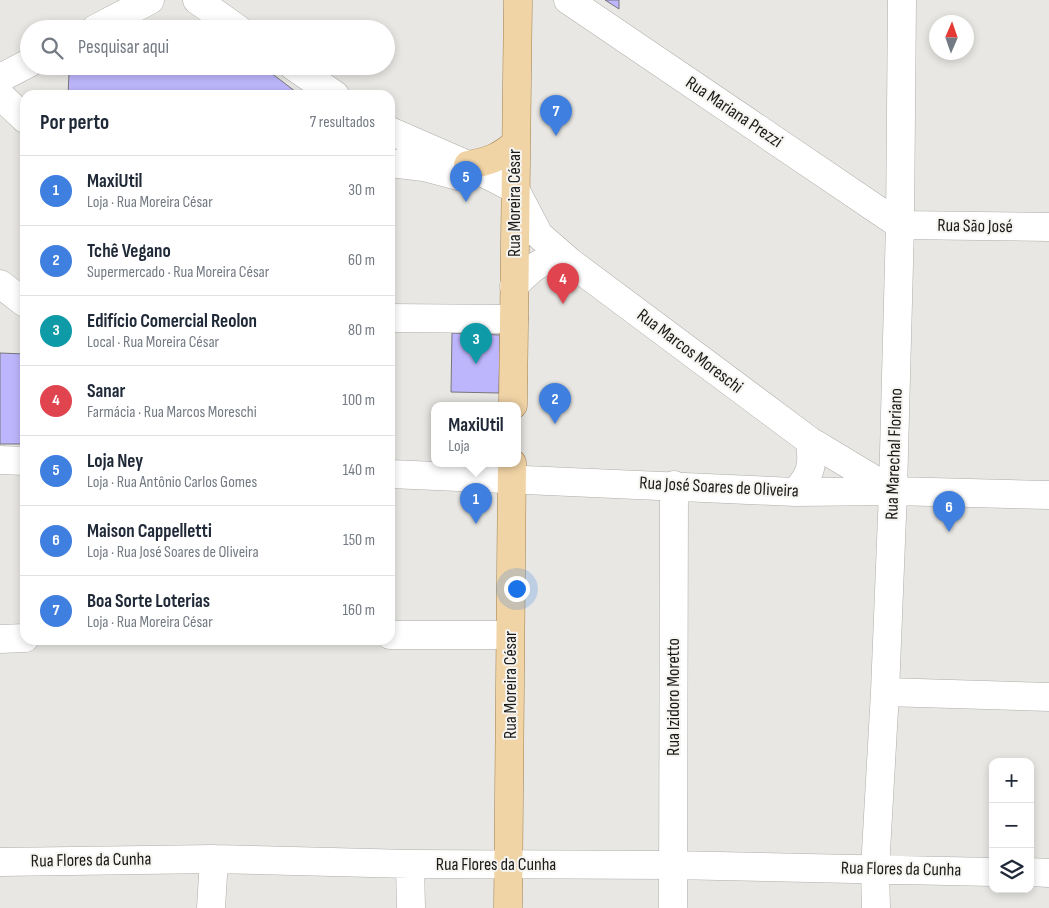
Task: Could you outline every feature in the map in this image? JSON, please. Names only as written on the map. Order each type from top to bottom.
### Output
[{"type":"main road","name":"Rua Moreira César","points":[[513,402],[518,0]]},
{"type":"main road","points":[[468,164],[490,161],[515,144]]},
{"type":"main road","name":"Rua Moreira César","points":[[508,908],[512,470]]},
{"type":"street","points":[[112,20],[150,0]]},
{"type":"street","points":[[197,0],[225,20]]},
{"type":"street","name":"Rua Mariana Prezzi","points":[[568,0],[900,225]]},
{"type":"street","name":"Rua Marechal Floriano","points":[[876,908],[875,869],[885,692],[893,491],[900,225],[902,0]]},
{"type":"street","points":[[0,78],[20,68]]},
{"type":"street","points":[[306,75],[328,90]]},
{"type":"street","points":[[0,95],[20,114]]},
{"type":"street","points":[[395,133],[468,164],[515,198]]},
{"type":"street","points":[[395,164],[424,167],[468,179],[487,189],[515,198]]},
{"type":"street","name":"Rua Marcos Moreschi","points":[[515,198],[538,236],[570,262],[810,441],[893,491]]},
{"type":"street","name":"Rua São José","points":[[900,225],[1049,227]]},
{"type":"street","points":[[514,286],[534,266],[544,261],[570,262]]},
{"type":"street","points":[[0,284],[20,299]]},
{"type":"street","points":[[395,318],[514,319]]},
{"type":"street","points":[[795,492],[807,479],[811,467],[810,441]]},
{"type":"street","points":[[0,460],[20,461]]},
{"type":"street","name":"Rua José Soares de Oliveira","points":[[395,474],[512,470],[674,485],[795,492],[893,491],[1049,495]]},
{"type":"street","name":"Rua Izidoro Moretto","points":[[674,485],[674,908]]},
{"type":"street","points":[[395,635],[510,635]]},
{"type":"street","points":[[0,639],[20,638]]},
{"type":"street","points":[[885,692],[1049,696]]},
{"type":"street","points":[[211,908],[214,859]]},
{"type":"street","name":"Rua Flores da Cunha","points":[[0,862],[214,859],[410,864],[673,865],[989,872]]},
{"type":"street","points":[[410,864],[411,908]]},
{"type":"street","points":[[1034,872],[1049,873]]},
{"type":"building","points":[[605,0],[619,0],[619,9]]},
{"type":"building","points":[[69,75],[274,75],[293,90],[68,90]]},
{"type":"building","points":[[452,333],[500,335],[499,393],[451,392]]},
{"type":"building","points":[[0,353],[20,354],[20,444],[0,444]]},
{"type":"place","name":"Boa Sorte Loterias","points":[[556,136]]},
{"type":"place","name":"Loja Ney","points":[[466,202]]},
{"type":"place","name":"Sanar","points":[[563,304]]},
{"type":"place","name":"Edifício Comercial Reolon","points":[[476,364]]},
{"type":"place","name":"Tchê Vegano","points":[[555,424]]},
{"type":"place","name":"MaxiUtil","points":[[476,524]]},
{"type":"place","name":"Maison Cappelletti","points":[[949,532]]}]
